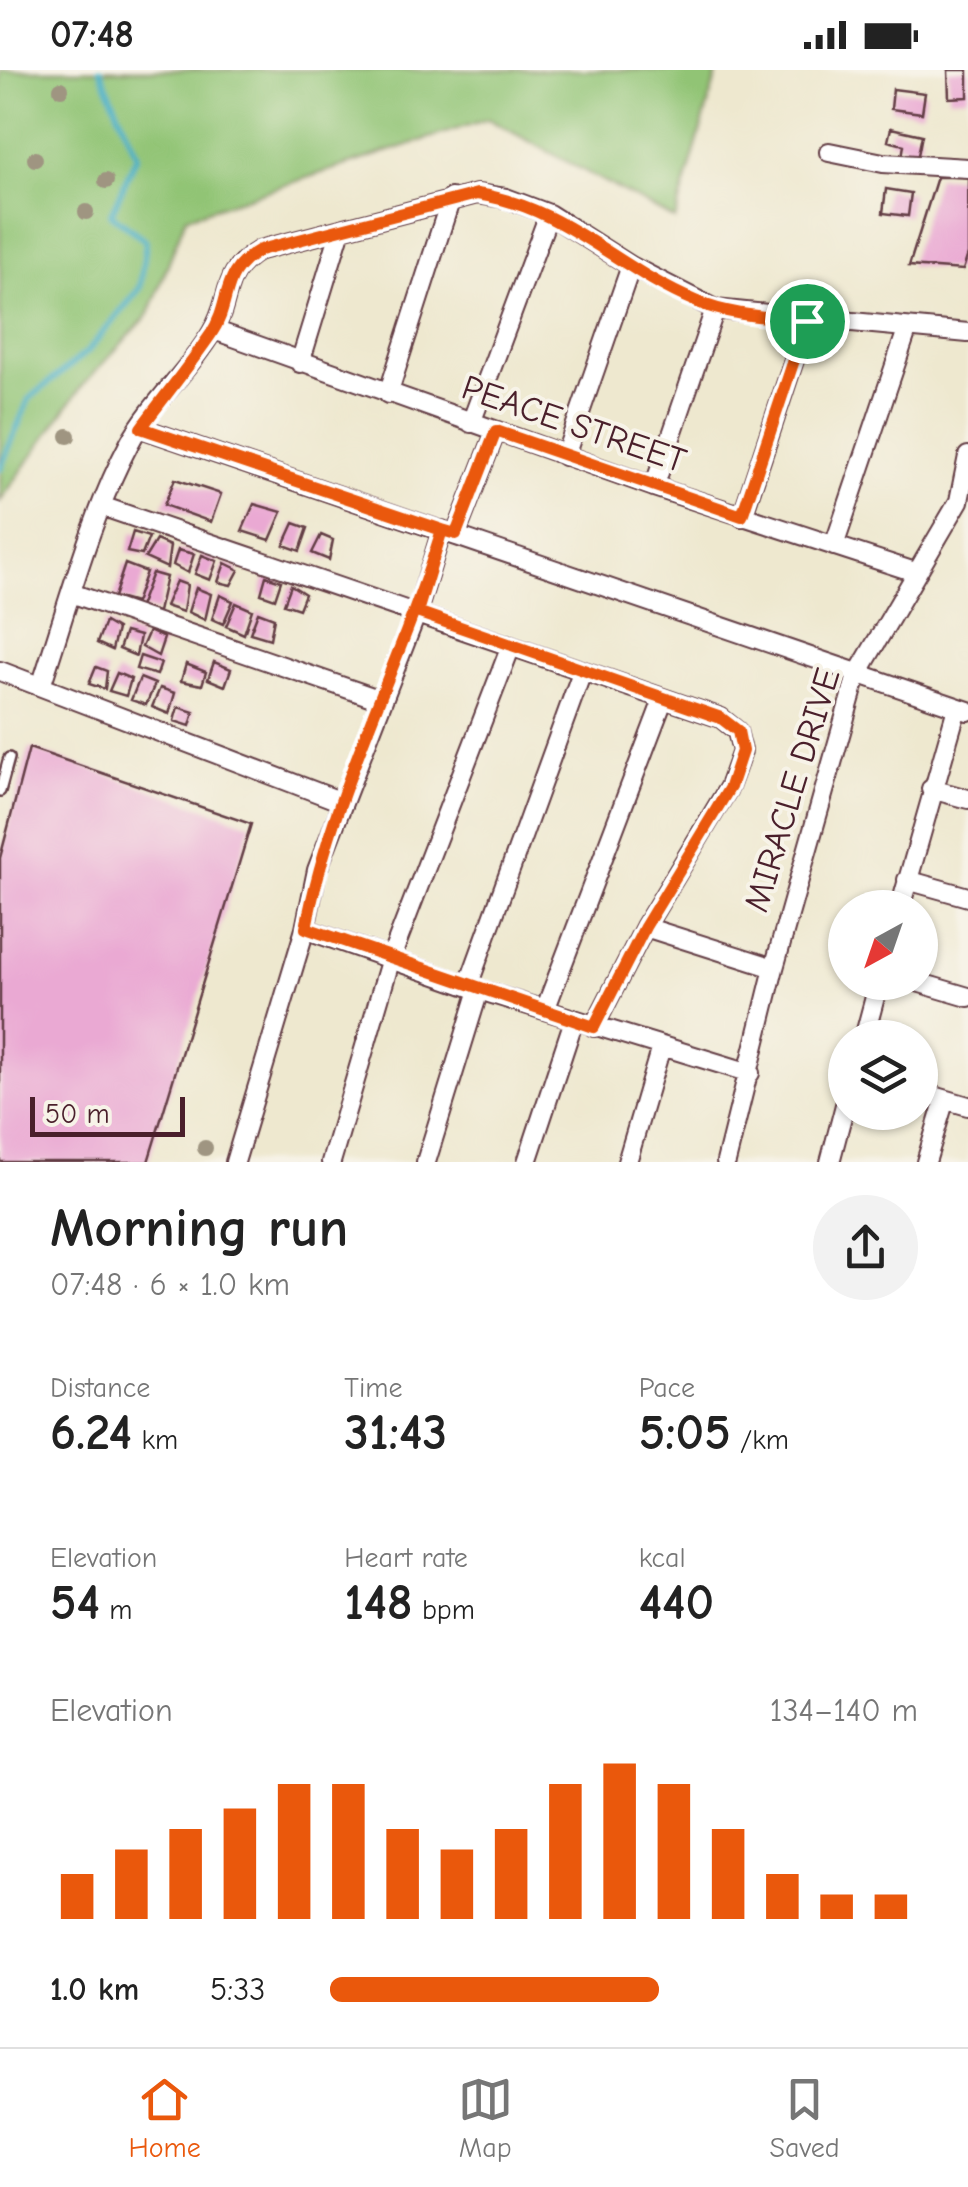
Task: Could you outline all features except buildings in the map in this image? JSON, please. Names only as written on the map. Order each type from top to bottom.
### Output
[{"type":"street","points":[[830,152],[883,163],[968,168]]},
{"type":"street","points":[[41,686],[119,466],[141,428],[214,330],[229,280],[240,261],[260,250],[477,194],[506,198],[549,214],[631,266],[716,309],[807,321],[968,333]]},
{"type":"street","points":[[388,394],[452,198]]},
{"type":"street","points":[[472,423],[549,214]]},
{"type":"street","points":[[300,363],[342,229]]},
{"type":"street","points":[[565,456],[631,266]]},
{"type":"street","points":[[654,487],[716,309]]},
{"type":"street","points":[[742,516],[807,321]]},
{"type":"street","name":"PEACE STREET","points":[[214,330],[654,487],[915,572]]},
{"type":"street","points":[[834,546],[907,330]]},
{"type":"street","points":[[141,428],[962,709],[931,789],[904,890]]},
{"type":"street","points":[[235,1162],[306,928],[317,870],[449,532],[496,431]]},
{"type":"street","name":"MIRACLE DRIVE","points":[[726,1162],[774,968],[857,675],[915,572],[964,501],[968,456]]},
{"type":"street","points":[[104,507],[721,718],[738,731],[742,751],[730,787],[645,927],[594,1027]]},
{"type":"street","points":[[72,593],[381,700]]},
{"type":"street","points":[[331,1162],[390,958],[512,646]]},
{"type":"street","points":[[0,671],[342,802]]},
{"type":"street","points":[[426,1162],[473,988],[582,672]]},
{"type":"street","points":[[545,1010],[663,700]]},
{"type":"street","points":[[931,789],[968,799]]},
{"type":"street","points":[[907,880],[968,897]]},
{"type":"street","points":[[645,927],[774,968]]},
{"type":"street","points":[[306,928],[473,988],[750,1073]]},
{"type":"street","points":[[938,988],[968,996]]},
{"type":"street","points":[[526,1162],[574,1020]]},
{"type":"street","points":[[627,1162],[661,1047]]},
{"type":"street","points":[[938,1100],[968,1106]]},
{"type":"street","points":[[926,1162],[944,1102]]},
{"type":"street","points":[[830,1162],[838,1130]]},
{"type":"lane","points":[[0,791],[9,758]]},
{"type":"green space","points":[[0,70],[718,70],[675,220],[488,119],[186,217],[149,314],[82,386],[0,501]]},
{"type":"waterway","points":[[0,469],[29,399],[87,352],[140,288],[146,241],[111,214],[137,155],[100,70]]},
{"type":"route","points":[[807,321],[733,313],[690,300],[549,214],[506,198],[477,194],[260,250],[240,261],[229,280],[214,330],[141,428],[442,530],[417,612],[317,870],[306,928],[594,1027],[645,927],[730,787],[742,751],[738,731],[721,718],[417,612],[442,530],[456,534],[496,431],[742,516],[807,321]]}]
